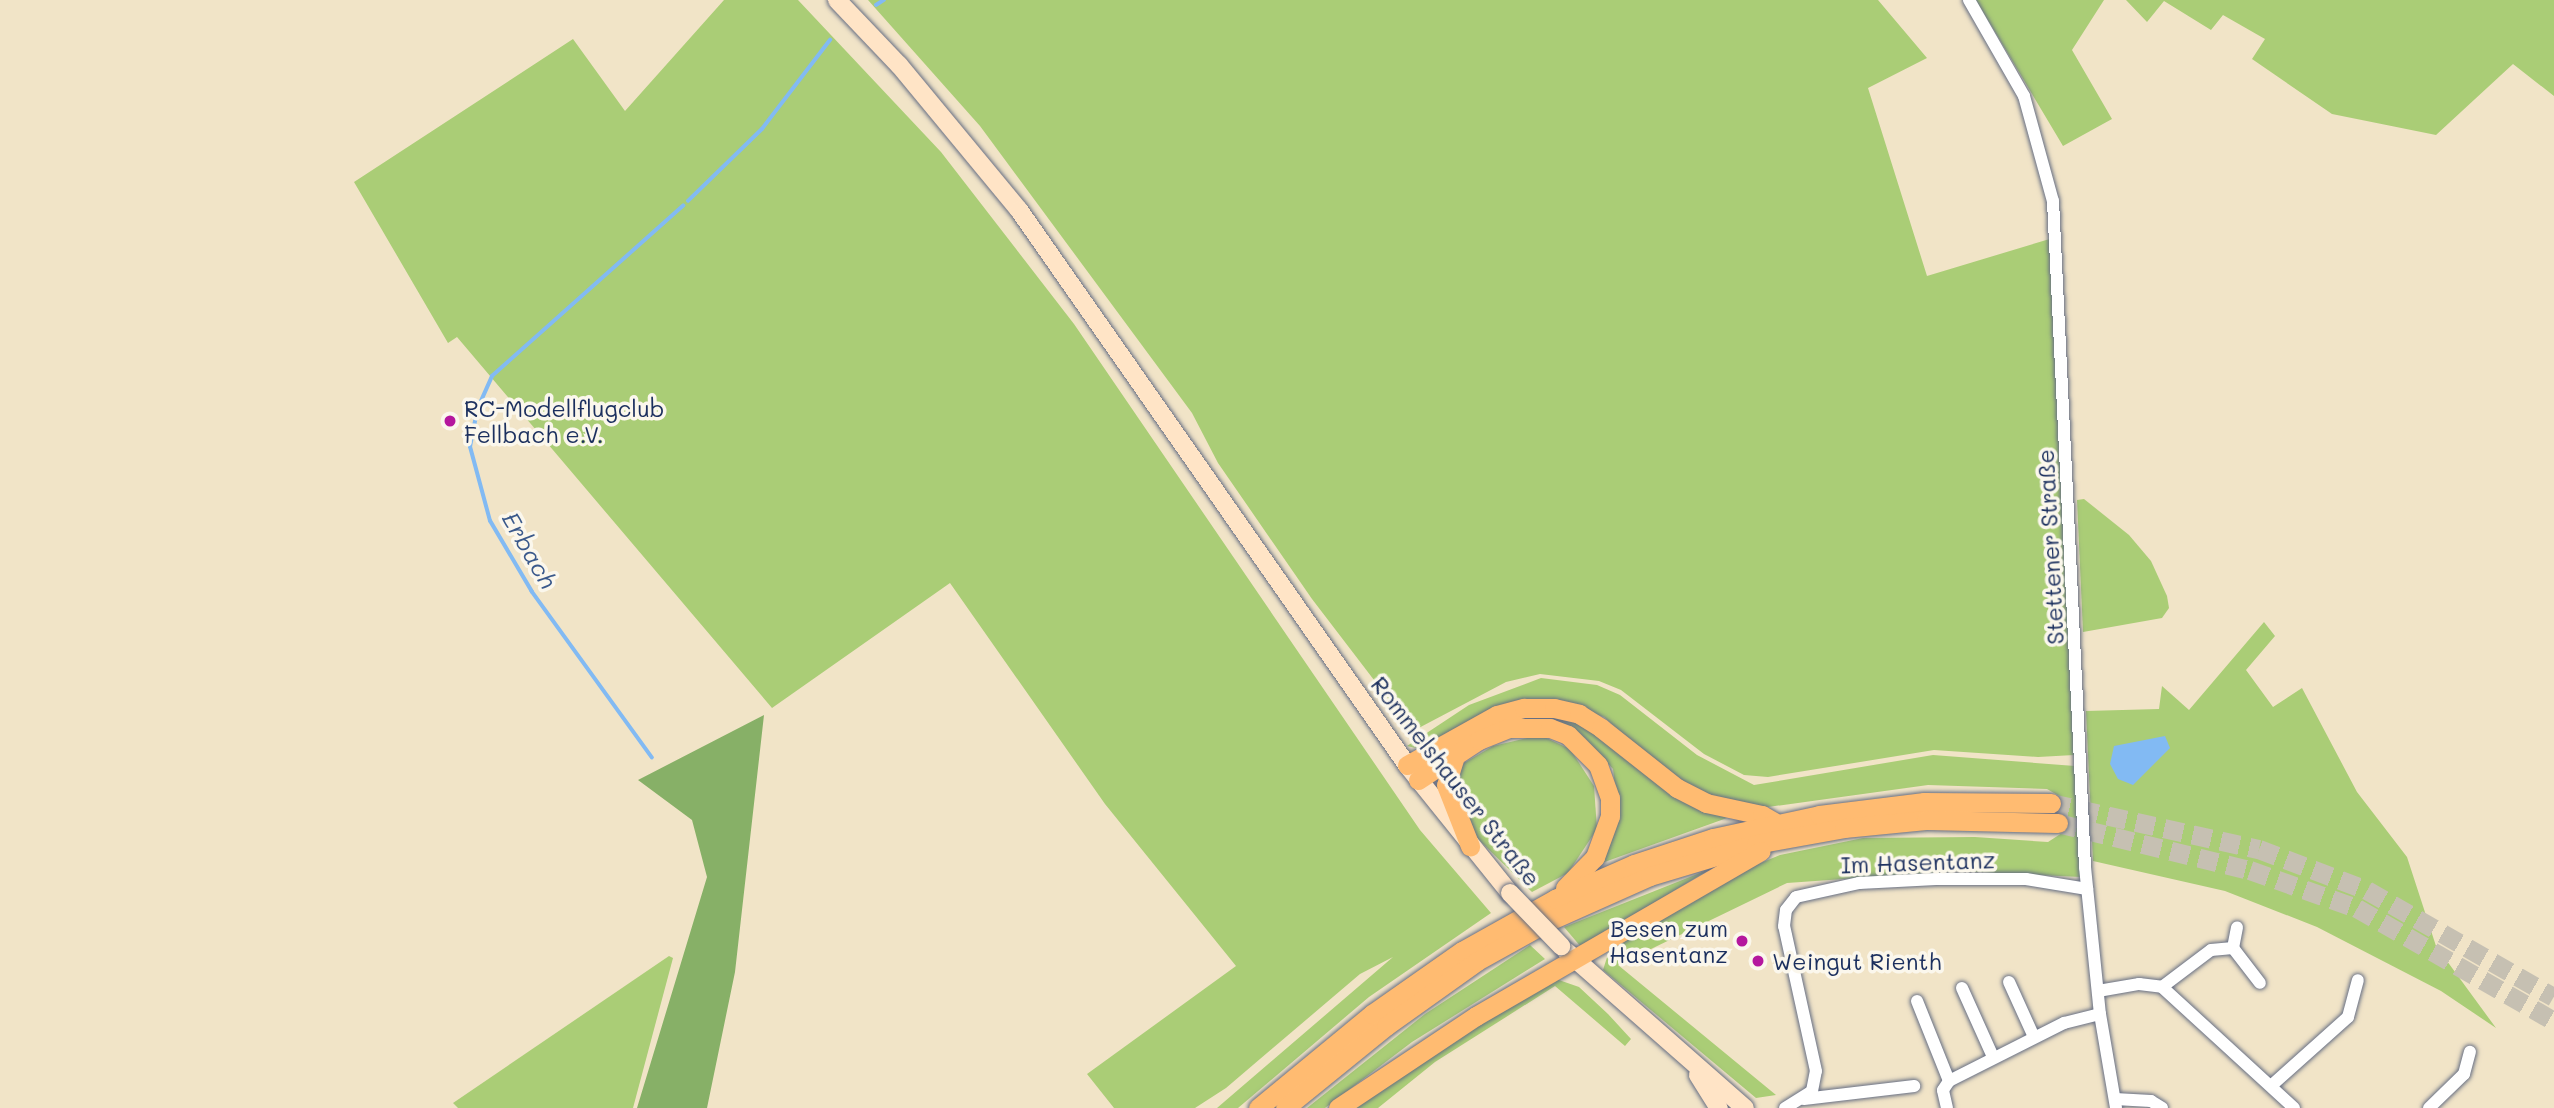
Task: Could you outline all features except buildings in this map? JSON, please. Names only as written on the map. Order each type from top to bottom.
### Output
[{"type":"highway","points":[[1413,773],[1496,715],[1524,708],[1554,708],[1580,714],[1601,727],[1677,788],[1706,803],[1762,815],[1775,831]]},
{"type":"highway","points":[[1413,773],[1455,756],[1508,728],[1528,726],[1568,736],[1598,765],[1610,798],[1607,833],[1595,857],[1555,899]]},
{"type":"highway","points":[[1455,756],[1446,785],[1470,846]]},
{"type":"highway","points":[[1258,1108],[1423,977],[1555,899],[1660,855],[1924,802],[2051,803]]},
{"type":"highway","points":[[1285,1108],[1408,1008],[1524,934],[1650,876],[1775,831],[1926,820],[2058,823]]},
{"type":"highway","points":[[1338,1108],[1568,953],[1755,855],[1775,831]]},
{"type":"main road","name":"Rommelshauser Straße","points":[[837,0],[899,65],[1019,210],[1095,313],[1348,682],[1413,773],[1470,846],[1510,893],[1568,953],[1745,1108]]},
{"type":"main road","points":[[1655,1030],[1708,1085],[1719,1108]]},
{"type":"street","name":"Stettener Straße","points":[[1969,0],[2024,96],[2053,201],[2087,889],[2100,1014],[2115,1103]]},
{"type":"street","name":"Im Hasentanz","points":[[1804,1099],[1812,1091],[1816,1071],[1784,926],[1786,909],[1796,897],[1859,883],[1936,879],[2038,880],[2087,889]]},
{"type":"street","points":[[2237,927],[2233,948],[2260,983]]},
{"type":"street","points":[[2162,987],[2211,950],[2233,948]]},
{"type":"street","points":[[2272,1085],[2348,1017],[2358,980]]},
{"type":"street","points":[[2009,982],[2034,1037]]},
{"type":"street","points":[[2098,991],[2139,984],[2162,987],[2294,1108]]},
{"type":"street","points":[[1962,988],[1993,1057]]},
{"type":"street","points":[[1917,1001],[1949,1081]]},
{"type":"street","points":[[1947,1108],[1943,1090],[1949,1081],[2034,1037],[2100,1014]]},
{"type":"street","points":[[2429,1108],[2464,1074],[2470,1052]]},
{"type":"street","points":[[1785,1108],[1804,1099],[1914,1086]]},
{"type":"street","points":[[2115,1103],[2151,1101],[2162,1108]]},
{"type":"green space","points":[[724,0],[798,0],[941,152],[1074,324],[1420,830],[1491,913],[1369,997],[1238,1108],[1217,1108],[1393,957],[1360,974],[1226,1088],[1195,1108],[1114,1108],[1087,1074],[1236,966],[1105,804],[950,583],[772,708],[457,337],[448,343],[354,182],[573,39],[625,111]]},
{"type":"green space","points":[[868,0],[1878,0],[1927,58],[1868,88],[1927,276],[2053,238],[2074,755],[2038,757],[1934,750],[1768,777],[1744,775],[1704,754],[1621,690],[1599,681],[1540,674],[1506,682],[1413,731],[1312,599],[1218,463],[1192,413],[980,126]]},
{"type":"green space","points":[[1976,0],[2104,0],[2072,50],[2112,119],[2063,146]]},
{"type":"green space","points":[[2126,0],[2554,0],[2554,96],[2513,64],[2436,135],[2332,114],[2252,59],[2265,39],[2223,15],[2211,30],[2164,1],[2147,22]]},
{"type":"green space","points":[[2084,499],[2129,535],[2151,561],[2167,596],[2169,608],[2162,618],[2083,632],[2077,500]]},
{"type":"green space","points":[[2264,622],[2275,636],[2246,670],[2273,707],[2302,688],[2357,792],[2407,857],[2436,946],[2496,1028],[2441,991],[2317,927],[2225,891],[2093,861],[2086,711],[2159,709],[2162,686],[2189,710]]},
{"type":"green space","points":[[1541,678],[1597,685],[1620,695],[1697,755],[1754,785],[1933,755],[2075,766],[2081,877],[1957,871],[1787,883],[1618,965],[1776,1095],[1756,1098],[1603,970],[1609,951],[1734,874],[1780,855],[1863,838],[1975,837],[2048,842],[2062,833],[2066,800],[2047,789],[1928,785],[1768,807],[1713,798],[1668,775],[1604,717],[1552,700],[1420,749],[1407,746],[1469,705]]},
{"type":"green space","points":[[1544,714],[1589,727],[1669,791],[1727,818],[1599,864],[1619,820],[1613,769],[1585,738],[1540,721],[1491,725]]},
{"type":"green space","points":[[764,715],[735,972],[707,1108],[637,1108],[707,877],[692,820],[638,780]]},
{"type":"green space","points":[[1540,735],[1570,749],[1594,786],[1597,829],[1568,873],[1532,892],[1478,839],[1454,783],[1464,763],[1493,746]]},
{"type":"green space","points":[[1710,869],[1581,947],[1564,927]]},
{"type":"green space","points":[[1530,945],[1545,959],[1412,1042],[1325,1108],[1307,1108],[1425,1014]]},
{"type":"green space","points":[[669,956],[673,958],[633,1108],[458,1108],[453,1103]]},
{"type":"green space","points":[[1556,979],[1579,987],[1608,1014],[1631,1039],[1625,1046],[1555,986],[1435,1062],[1378,1108],[1354,1108],[1499,1011]]},
{"type":"water","points":[[2165,736],[2170,748],[2133,785],[2118,779],[2110,764],[2114,746]]},
{"type":"waterway","name":"Erbach","points":[[876,5],[884,0]]},
{"type":"waterway","name":"Erbach","points":[[688,201],[762,129],[830,40]]},
{"type":"waterway","name":"Erbach","points":[[652,758],[532,592],[490,521],[470,447],[477,410],[492,376],[683,206]]},
{"type":"tunnel","points":[[2051,803],[2259,849],[2367,890],[2554,997]]},
{"type":"tunnel","points":[[2058,823],[2250,870],[2357,908],[2554,1021]]},
{"type":"place","name":"RC-Modellflugclub Fellbach e.V.","points":[[450,421]]},
{"type":"place","name":"Besen zum Hasentanz","points":[[1742,941]]},
{"type":"place","name":"Weingut Rienth","points":[[1758,961]]}]
